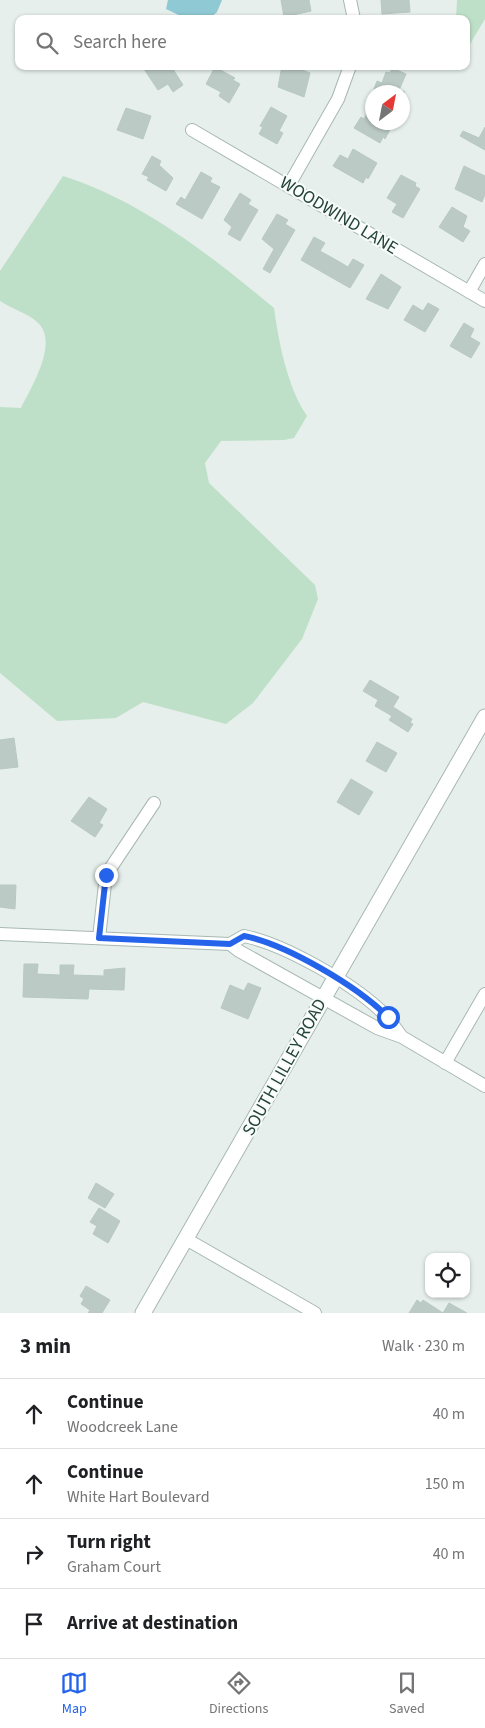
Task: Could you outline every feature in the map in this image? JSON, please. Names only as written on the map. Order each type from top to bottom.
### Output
[{"type":"street","points":[[350,0],[353,15]]},
{"type":"street","points":[[289,185],[338,99],[349,70]]},
{"type":"street","name":"WOODWIND LANE","points":[[192,130],[485,301]]},
{"type":"street","points":[[469,292],[485,264]]},
{"type":"street","name":"SOUTH LILLEY ROAD","points":[[143,1313],[485,717]]},
{"type":"street","points":[[99,938],[106,875],[154,803]]},
{"type":"street","points":[[0,934],[230,944],[244,936],[264,940],[335,978],[379,1008],[402,1037]]},
{"type":"street","points":[[230,944],[239,951],[377,1028],[402,1037],[485,1086]]},
{"type":"street","points":[[446,1063],[485,994]]},
{"type":"street","points":[[186,1239],[315,1313]]},
{"type":"green space","points":[[457,0],[485,0],[485,19],[470,44],[470,15],[456,15]]},
{"type":"green space","points":[[63,176],[92,187],[148,215],[200,250],[274,308],[281,350],[289,378],[307,416],[294,438],[284,440],[221,441],[205,463],[209,483],[315,585],[318,599],[302,639],[253,703],[226,724],[143,702],[116,718],[57,721],[0,673],[0,407],[21,408],[37,377],[45,352],[46,341],[43,330],[37,322],[0,301],[0,271]]},
{"type":"water","points":[[168,0],[222,0],[217,12],[214,15],[179,15],[166,9]]},
{"type":"building","points":[[281,0],[309,0],[311,11],[284,15]]},
{"type":"building","points":[[381,0],[409,0],[410,12],[382,14]]},
{"type":"building","points":[[145,70],[174,70],[183,85],[173,92],[168,84],[158,90]]},
{"type":"building","points":[[213,70],[220,70],[235,78],[233,80],[240,84],[229,103],[219,96],[221,92],[206,84]]},
{"type":"building","points":[[281,70],[302,70],[310,73],[304,97],[278,87]]},
{"type":"building","points":[[391,70],[397,70],[406,74],[401,85],[376,85],[377,81],[382,83],[386,72],[390,73]]},
{"type":"building","points":[[271,107],[287,116],[279,131],[283,133],[277,144],[259,134],[263,127],[260,126]]},
{"type":"building","points":[[126,108],[151,116],[143,139],[117,130]]},
{"type":"building","points":[[361,117],[364,119],[365,117],[365,130],[390,130],[385,139],[383,137],[380,143],[354,128]]},
{"type":"building","points":[[485,127],[485,150],[460,136],[463,131],[479,138]]},
{"type":"building","points":[[353,149],[377,163],[368,179],[366,177],[363,183],[333,166],[340,155],[348,159]]},
{"type":"building","points":[[152,156],[161,161],[159,165],[173,178],[166,191],[147,180],[149,177],[142,174]]},
{"type":"building","points":[[464,166],[485,176],[485,194],[482,202],[455,189]]},
{"type":"building","points":[[201,172],[212,178],[210,182],[220,187],[202,219],[176,204],[181,197],[185,200]]},
{"type":"building","points":[[401,175],[416,183],[415,186],[420,189],[403,218],[392,212],[397,204],[387,198]]},
{"type":"building","points":[[240,193],[251,200],[248,204],[258,210],[240,241],[228,234],[232,227],[224,220]]},
{"type":"building","points":[[452,207],[467,216],[463,227],[470,231],[463,242],[439,227]]},
{"type":"building","points":[[277,214],[288,220],[285,224],[295,230],[270,273],[263,269],[274,249],[262,239]]},
{"type":"building","points":[[314,237],[325,243],[320,251],[348,267],[353,259],[364,265],[350,288],[301,260]]},
{"type":"building","points":[[381,274],[401,287],[388,309],[366,299]]},
{"type":"building","points":[[428,303],[439,309],[425,332],[404,320],[413,305],[423,311]]},
{"type":"building","points":[[464,323],[474,329],[470,337],[480,343],[471,358],[450,346]]},
{"type":"building","points":[[370,680],[399,697],[393,707],[412,719],[410,723],[413,724],[408,732],[389,720],[392,716],[375,706],[378,700],[363,691]]},
{"type":"building","points":[[14,738],[18,767],[0,769],[0,740]]},
{"type":"building","points":[[377,742],[397,753],[386,772],[366,761]]},
{"type":"building","points":[[351,779],[373,792],[359,815],[337,802]]},
{"type":"building","points":[[89,797],[107,809],[99,823],[103,825],[95,837],[71,821]]},
{"type":"building","points":[[0,885],[16,885],[15,909],[0,907]]},
{"type":"building","points":[[24,964],[38,964],[37,974],[60,975],[60,965],[74,965],[73,975],[104,976],[104,970],[125,968],[124,990],[89,989],[88,999],[23,997]]},
{"type":"building","points":[[248,983],[261,988],[248,1019],[221,1008],[230,985],[244,991]]},
{"type":"building","points":[[96,1183],[114,1194],[105,1208],[88,1198]]},
{"type":"building","points":[[99,1208],[120,1221],[108,1243],[93,1234],[97,1226],[90,1222]]},
{"type":"building","points":[[86,1286],[110,1300],[102,1313],[88,1313],[90,1310],[81,1304],[84,1299],[80,1296]]},
{"type":"building","points":[[417,1300],[421,1303],[423,1300],[443,1313],[409,1313]]},
{"type":"building","points":[[449,1303],[467,1313],[443,1313]]},
{"type":"route","points":[[106,875],[99,938],[230,944],[244,936],[264,940],[335,978],[379,1008],[388,1017]]}]
